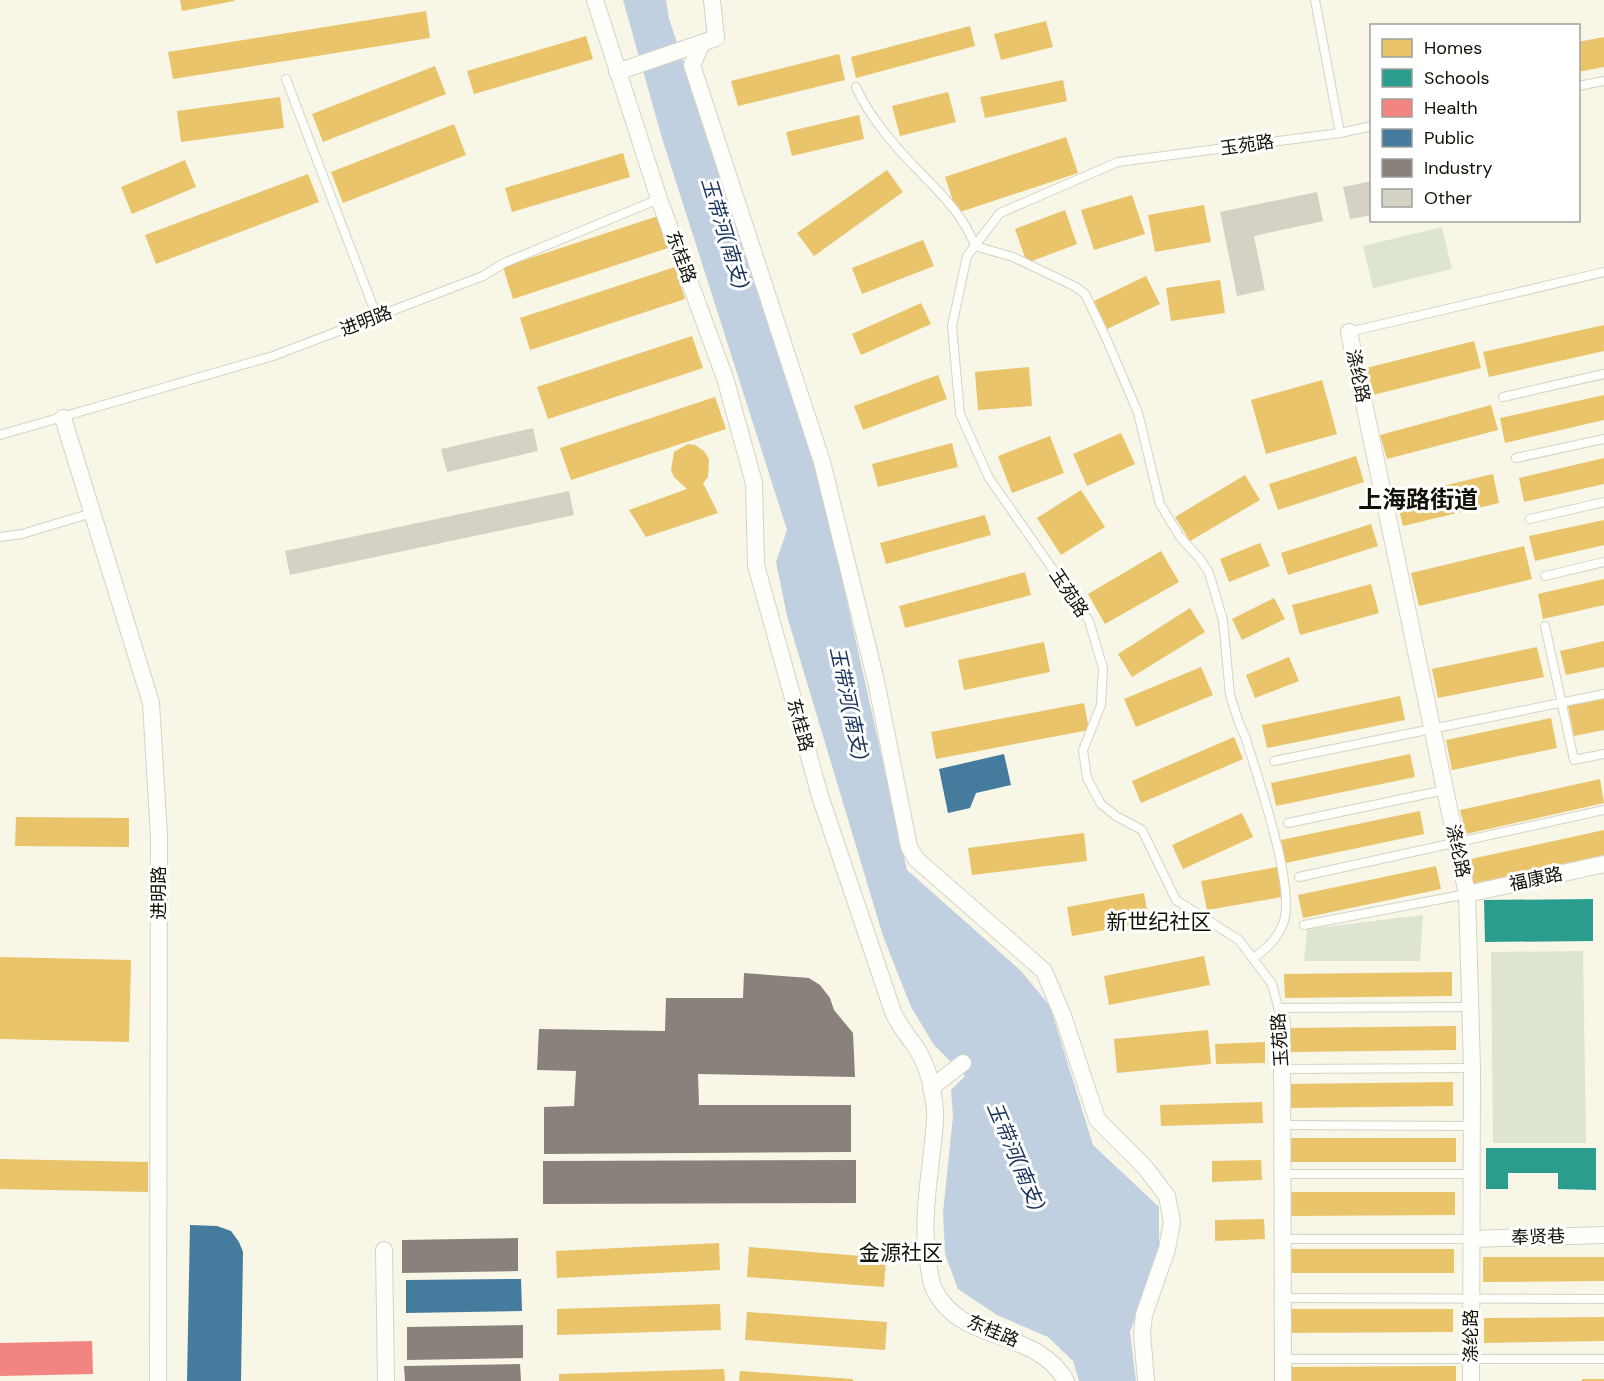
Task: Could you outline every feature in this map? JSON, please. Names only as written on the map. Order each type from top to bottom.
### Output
[{"type":"street","name":"东桂路","points":[[595,0],[623,69],[659,199],[725,378],[754,483],[756,566],[820,796],[893,1012],[902,1031],[920,1054],[927,1069],[936,1113],[924,1221],[929,1268],[934,1289],[951,1312],[981,1330],[1031,1348],[1049,1359],[1066,1381]]},
{"type":"street","points":[[623,69],[717,38],[712,0]]},
{"type":"street","points":[[702,43],[692,64],[822,462],[876,681],[909,847],[916,859],[1044,971],[1063,1016],[1097,1119],[1144,1166],[1167,1196],[1172,1222],[1167,1249],[1144,1315],[1142,1333],[1146,1381]]},
{"type":"street","name":"涤纶路","points":[[1349,332],[1467,894],[1472,1068],[1471,1381]]},
{"type":"street","name":"进明路","points":[[63,418],[151,703],[159,836],[158,1381]]},
{"type":"street","name":"福康路","points":[[1467,894],[1604,864]]},
{"type":"street","points":[[1039,1003],[1052,992]]},
{"type":"street","name":"玉苑路","points":[[1280,1015],[1283,1381]]},
{"type":"street","points":[[931,1088],[963,1063]]},
{"type":"street","name":"奉贤巷","points":[[1471,1239],[1604,1235]]},
{"type":"street","points":[[384,1250],[386,1381]]},
{"type":"lane","points":[[1315,0],[1340,133]]},
{"type":"lane","points":[[286,79],[376,317]]},
{"type":"lane","points":[[1580,86],[1604,81]]},
{"type":"lane","points":[[856,87],[871,115],[915,167],[941,193],[968,227],[975,246],[1013,257],[1076,287],[1085,294],[1107,340],[1138,413],[1160,504],[1180,537],[1209,573],[1223,620],[1230,695],[1245,736],[1280,859],[1286,898],[1284,922],[1274,941],[1253,958]]},
{"type":"lane","name":"玉苑路","points":[[1280,1015],[1272,984],[1239,940],[1176,900],[1142,830],[1116,816],[1101,804],[1087,778],[1083,750],[1101,705],[1103,668],[1089,621],[989,478],[960,414],[951,326],[968,256],[1000,213],[1118,162],[1340,133],[1370,126]]},
{"type":"lane","name":"进明路","points":[[0,435],[273,356],[483,276],[504,263],[659,199]]},
{"type":"lane","points":[[1349,332],[1604,272]]},
{"type":"lane","points":[[1503,397],[1604,374]]},
{"type":"lane","points":[[1516,458],[1604,439]]},
{"type":"lane","points":[[1530,519],[1604,502]]},
{"type":"lane","points":[[0,537],[22,534],[92,513]]},
{"type":"lane","points":[[1545,576],[1604,562]]},
{"type":"lane","points":[[1545,626],[1574,760],[1604,754]]},
{"type":"lane","points":[[1274,761],[1604,694]]},
{"type":"lane","points":[[1288,823],[1445,790]]},
{"type":"lane","points":[[1299,877],[1604,810]]},
{"type":"lane","points":[[1304,926],[1467,894]]},
{"type":"lane","points":[[1280,1015],[1470,1006]]},
{"type":"lane","points":[[1282,1069],[1472,1068]]},
{"type":"lane","points":[[1282,1125],[1472,1126]]},
{"type":"lane","points":[[1282,1174],[1472,1174]]},
{"type":"lane","points":[[1283,1239],[1471,1239]]},
{"type":"lane","points":[[1283,1298],[1604,1299]]},
{"type":"lane","points":[[1283,1359],[1604,1359]]},
{"type":"green space","points":[[1442,227],[1452,269],[1373,288],[1363,246]]},
{"type":"green space","points":[[1423,915],[1420,961],[1304,961],[1307,929]]},
{"type":"green space","points":[[1583,951],[1586,1143],[1493,1143],[1491,952]]},
{"type":"water","name":"玉带河(南支)","points":[[623,0],[666,0],[669,19],[806,418],[907,870],[1021,971],[1050,1006],[1093,1145],[1159,1207],[1159,1251],[1130,1332],[1136,1381],[1079,1381],[1073,1361],[1048,1337],[997,1315],[958,1289],[945,1254],[943,1213],[953,1116],[951,1090],[965,1076],[934,1045],[911,1007],[883,936],[787,616],[776,562],[787,530],[662,138]]},
{"type":"building: Homes","points":[[180,0],[234,0],[234,1],[182,11]]},
{"type":"building: Homes","points":[[426,11],[430,38],[173,79],[168,52]]},
{"type":"building: Homes","points":[[1046,21],[1053,47],[1001,60],[994,34]]},
{"type":"building: Homes","points":[[970,26],[975,46],[856,78],[851,57]]},
{"type":"building: Homes","points":[[586,36],[593,59],[474,94],[467,71]]},
{"type":"building: Homes","points":[[1604,37],[1604,67],[1580,72],[1580,42]]},
{"type":"building: Homes","points":[[839,54],[845,80],[738,106],[731,81]]},
{"type":"building: Homes","points":[[435,66],[446,94],[323,142],[312,114]]},
{"type":"building: Homes","points":[[1063,80],[1067,101],[985,118],[980,97]]},
{"type":"building: Homes","points":[[948,92],[956,122],[900,136],[892,106]]},
{"type":"building: Homes","points":[[280,97],[284,128],[181,142],[177,111]]},
{"type":"building: Homes","points":[[859,115],[864,139],[792,156],[786,132]]},
{"type":"building: Homes","points":[[454,124],[466,155],[343,203],[331,172]]},
{"type":"building: Homes","points":[[1066,137],[1078,173],[957,213],[945,177]]},
{"type":"building: Homes","points":[[623,153],[630,177],[512,212],[505,188]]},
{"type":"building: Homes","points":[[185,160],[196,187],[132,214],[121,187]]},
{"type":"building: Homes","points":[[887,170],[903,192],[814,256],[797,233]]},
{"type":"building: Homes","points":[[308,174],[319,202],[156,264],[145,235]]},
{"type":"building: Homes","points":[[1132,195],[1145,234],[1094,250],[1081,210]]},
{"type":"building: Homes","points":[[1204,205],[1211,242],[1155,252],[1148,215]]},
{"type":"building: Homes","points":[[1065,210],[1077,244],[1027,263],[1015,229]]},
{"type":"building: Homes","points":[[658,216],[668,248],[513,299],[503,267]]},
{"type":"building: Homes","points":[[923,240],[934,266],[862,294],[852,268]]},
{"type":"building: Homes","points":[[675,267],[685,299],[530,350],[520,318]]},
{"type":"building: Homes","points":[[1146,276],[1160,304],[1107,329],[1094,301]]},
{"type":"building: Homes","points":[[1220,280],[1225,313],[1171,321],[1166,288]]},
{"type":"building: Homes","points":[[921,303],[931,324],[861,355],[852,334]]},
{"type":"building: Homes","points":[[1604,325],[1604,351],[1489,377],[1483,352]]},
{"type":"building: Homes","points":[[692,336],[703,368],[548,419],[537,387]]},
{"type":"building: Homes","points":[[1474,341],[1481,368],[1369,396],[1362,369]]},
{"type":"building: Homes","points":[[1029,367],[1032,406],[978,410],[975,372]]},
{"type":"building: Homes","points":[[938,375],[947,399],[863,430],[854,406]]},
{"type":"building: Homes","points":[[1322,380],[1337,434],[1266,454],[1251,400]]},
{"type":"building: Homes","points":[[1604,395],[1604,420],[1505,443],[1500,418]]},
{"type":"building: Homes","points":[[715,397],[726,429],[571,480],[560,448]]},
{"type":"building: Homes","points":[[1491,405],[1498,430],[1387,459],[1380,435]]},
{"type":"building: Homes","points":[[1121,433],[1135,464],[1087,486],[1073,454]]},
{"type":"building: Homes","points":[[1050,436],[1064,473],[1012,493],[998,456]]},
{"type":"building: Homes","points":[[952,443],[958,467],[878,487],[872,464]]},
{"type":"building: Homes","points":[[688,444],[695,445],[704,451],[709,459],[708,477],[703,483],[718,513],[646,537],[629,510],[687,489],[674,477],[671,470],[674,452]]},
{"type":"building: Homes","points":[[1356,456],[1364,482],[1278,510],[1269,484]]},
{"type":"building: Homes","points":[[1604,458],[1604,484],[1524,502],[1519,478]]},
{"type":"building: Homes","points":[[1493,474],[1499,503],[1403,526],[1396,497]]},
{"type":"building: Homes","points":[[1245,475],[1260,500],[1190,541],[1175,517]]},
{"type":"building: Homes","points":[[1081,490],[1105,527],[1061,555],[1037,518]]},
{"type":"building: Homes","points":[[985,515],[991,535],[886,564],[880,543]]},
{"type":"building: Homes","points":[[1604,520],[1604,545],[1535,561],[1529,536]]},
{"type":"building: Homes","points":[[1371,524],[1378,546],[1288,575],[1281,553]]},
{"type":"building: Homes","points":[[1260,543],[1270,566],[1229,582],[1220,559]]},
{"type":"building: Homes","points":[[1524,546],[1532,579],[1419,606],[1411,573]]},
{"type":"building: Homes","points":[[1161,551],[1179,582],[1105,624],[1088,594]]},
{"type":"building: Homes","points":[[1025,572],[1031,595],[905,628],[899,606]]},
{"type":"building: Homes","points":[[1604,579],[1604,605],[1543,619],[1538,594]]},
{"type":"building: Homes","points":[[1371,584],[1379,613],[1300,635],[1292,605]]},
{"type":"building: Homes","points":[[1274,598],[1285,619],[1242,640],[1232,619]]},
{"type":"building: Homes","points":[[1190,608],[1205,632],[1132,677],[1118,654]]},
{"type":"building: Homes","points":[[1604,641],[1604,667],[1566,675],[1560,651]]},
{"type":"building: Homes","points":[[1044,642],[1050,672],[964,690],[958,660]]},
{"type":"building: Homes","points":[[1537,647],[1544,677],[1438,698],[1432,669]]},
{"type":"building: Homes","points":[[1289,657],[1299,681],[1255,698],[1246,675]]},
{"type":"building: Homes","points":[[1201,667],[1213,695],[1136,727],[1124,699]]},
{"type":"building: Homes","points":[[1400,696],[1405,720],[1267,748],[1262,725]]},
{"type":"building: Homes","points":[[1604,699],[1604,730],[1574,736],[1568,706]]},
{"type":"building: Homes","points":[[1084,703],[1089,730],[936,759],[931,732]]},
{"type":"building: Homes","points":[[1551,718],[1557,748],[1452,770],[1446,740]]},
{"type":"building: Homes","points":[[1234,737],[1243,759],[1141,803],[1132,781]]},
{"type":"building: Homes","points":[[1410,754],[1415,777],[1276,806],[1271,783]]},
{"type":"building: Homes","points":[[1600,779],[1604,803],[1466,834],[1460,810]]},
{"type":"building: Homes","points":[[1420,811],[1424,834],[1286,863],[1281,840]]},
{"type":"building: Homes","points":[[1242,813],[1253,837],[1183,869],[1172,845]]},
{"type":"building: Homes","points":[[16,817],[129,818],[129,847],[15,846]]},
{"type":"building: Homes","points":[[1604,830],[1604,855],[1471,884],[1466,860]]},
{"type":"building: Homes","points":[[1084,833],[1087,861],[972,875],[968,848]]},
{"type":"building: Homes","points":[[1436,866],[1441,889],[1303,918],[1298,895]]},
{"type":"building: Homes","points":[[1277,867],[1282,897],[1207,910],[1201,881]]},
{"type":"building: Homes","points":[[1144,893],[1149,922],[1072,936],[1067,907]]},
{"type":"building: Homes","points":[[1204,956],[1210,985],[1109,1005],[1104,976]]},
{"type":"building: Homes","points":[[0,957],[131,960],[129,1042],[0,1039]]},
{"type":"building: Homes","points":[[1452,972],[1452,996],[1285,998],[1284,974]]},
{"type":"building: Homes","points":[[1456,1026],[1456,1050],[1289,1052],[1289,1028]]},
{"type":"building: Homes","points":[[1208,1030],[1211,1064],[1117,1073],[1114,1039]]},
{"type":"building: Homes","points":[[1265,1042],[1265,1063],[1216,1064],[1215,1044]]},
{"type":"building: Homes","points":[[1453,1082],[1453,1106],[1285,1108],[1285,1084]]},
{"type":"building: Homes","points":[[1262,1102],[1263,1123],[1161,1126],[1160,1105]]},
{"type":"building: Homes","points":[[1288,1138],[1456,1138],[1456,1162],[1288,1162]]},
{"type":"building: Homes","points":[[0,1159],[148,1162],[148,1192],[0,1189]]},
{"type":"building: Homes","points":[[1261,1160],[1262,1180],[1212,1182],[1212,1161]]},
{"type":"building: Homes","points":[[1288,1192],[1455,1192],[1455,1215],[1288,1216]]},
{"type":"building: Homes","points":[[1264,1219],[1265,1239],[1215,1241],[1215,1220]]},
{"type":"building: Homes","points":[[719,1243],[720,1270],[557,1278],[556,1251]]},
{"type":"building: Homes","points":[[749,1247],[886,1258],[884,1287],[747,1277]]},
{"type":"building: Homes","points":[[1287,1249],[1454,1249],[1454,1273],[1287,1273]]},
{"type":"building: Homes","points":[[1483,1257],[1604,1257],[1604,1281],[1483,1282]]},
{"type":"building: Homes","points":[[720,1304],[721,1330],[557,1335],[557,1309]]},
{"type":"building: Homes","points":[[1286,1309],[1453,1309],[1453,1332],[1286,1333]]},
{"type":"building: Homes","points":[[747,1312],[887,1322],[885,1350],[745,1340]]},
{"type":"building: Homes","points":[[1604,1317],[1604,1341],[1484,1343],[1484,1318]]},
{"type":"building: Homes","points":[[1456,1366],[1456,1381],[1288,1381],[1288,1367]]},
{"type":"building: Homes","points":[[724,1369],[725,1381],[559,1381],[559,1374]]},
{"type":"building: Homes","points":[[740,1371],[853,1379],[853,1381],[739,1381]]},
{"type":"building: Homes","points":[[1582,1379],[1604,1379],[1604,1381],[1582,1381]]},
{"type":"building: Schools","points":[[1593,899],[1593,941],[1485,942],[1484,900]]},
{"type":"building: Schools","points":[[1486,1148],[1596,1148],[1596,1190],[1558,1189],[1558,1173],[1508,1173],[1508,1189],[1486,1189]]},
{"type":"building: Health","points":[[92,1341],[93,1374],[0,1376],[0,1343]]},
{"type":"building: Public","points":[[1004,754],[1011,785],[976,793],[970,808],[948,813],[939,769]]},
{"type":"building: Public","points":[[190,1225],[217,1226],[231,1231],[243,1252],[241,1381],[187,1381]]},
{"type":"building: Public","points":[[521,1279],[522,1311],[406,1313],[406,1280]]},
{"type":"building: Industry","points":[[744,973],[809,978],[820,985],[830,998],[834,1010],[853,1033],[855,1077],[698,1074],[699,1105],[851,1105],[851,1152],[544,1154],[544,1107],[574,1106],[576,1071],[537,1070],[539,1029],[665,1031],[666,998],[743,998]]},
{"type":"building: Industry","points":[[856,1160],[856,1203],[543,1204],[543,1161]]},
{"type":"building: Industry","points":[[518,1238],[518,1271],[402,1273],[402,1240]]},
{"type":"building: Industry","points":[[523,1325],[523,1358],[407,1360],[407,1327]]},
{"type":"building: Industry","points":[[520,1364],[521,1381],[405,1381],[404,1366]]},
{"type":"building: Other","points":[[1370,181],[1370,215],[1350,219],[1343,187]]},
{"type":"building: Other","points":[[1317,192],[1323,221],[1254,236],[1265,290],[1237,296],[1220,212]]},
{"type":"building: Other","points":[[533,428],[538,451],[447,472],[441,449]]},
{"type":"building: Other","points":[[569,491],[574,515],[290,575],[285,551]]},
{"type":"district","name":"上海路街道","points":[[1418,499]]},
{"type":"district","name":"新世纪社区","points":[[1159,922]]},
{"type":"district","name":"金源社区","points":[[901,1253]]}]
